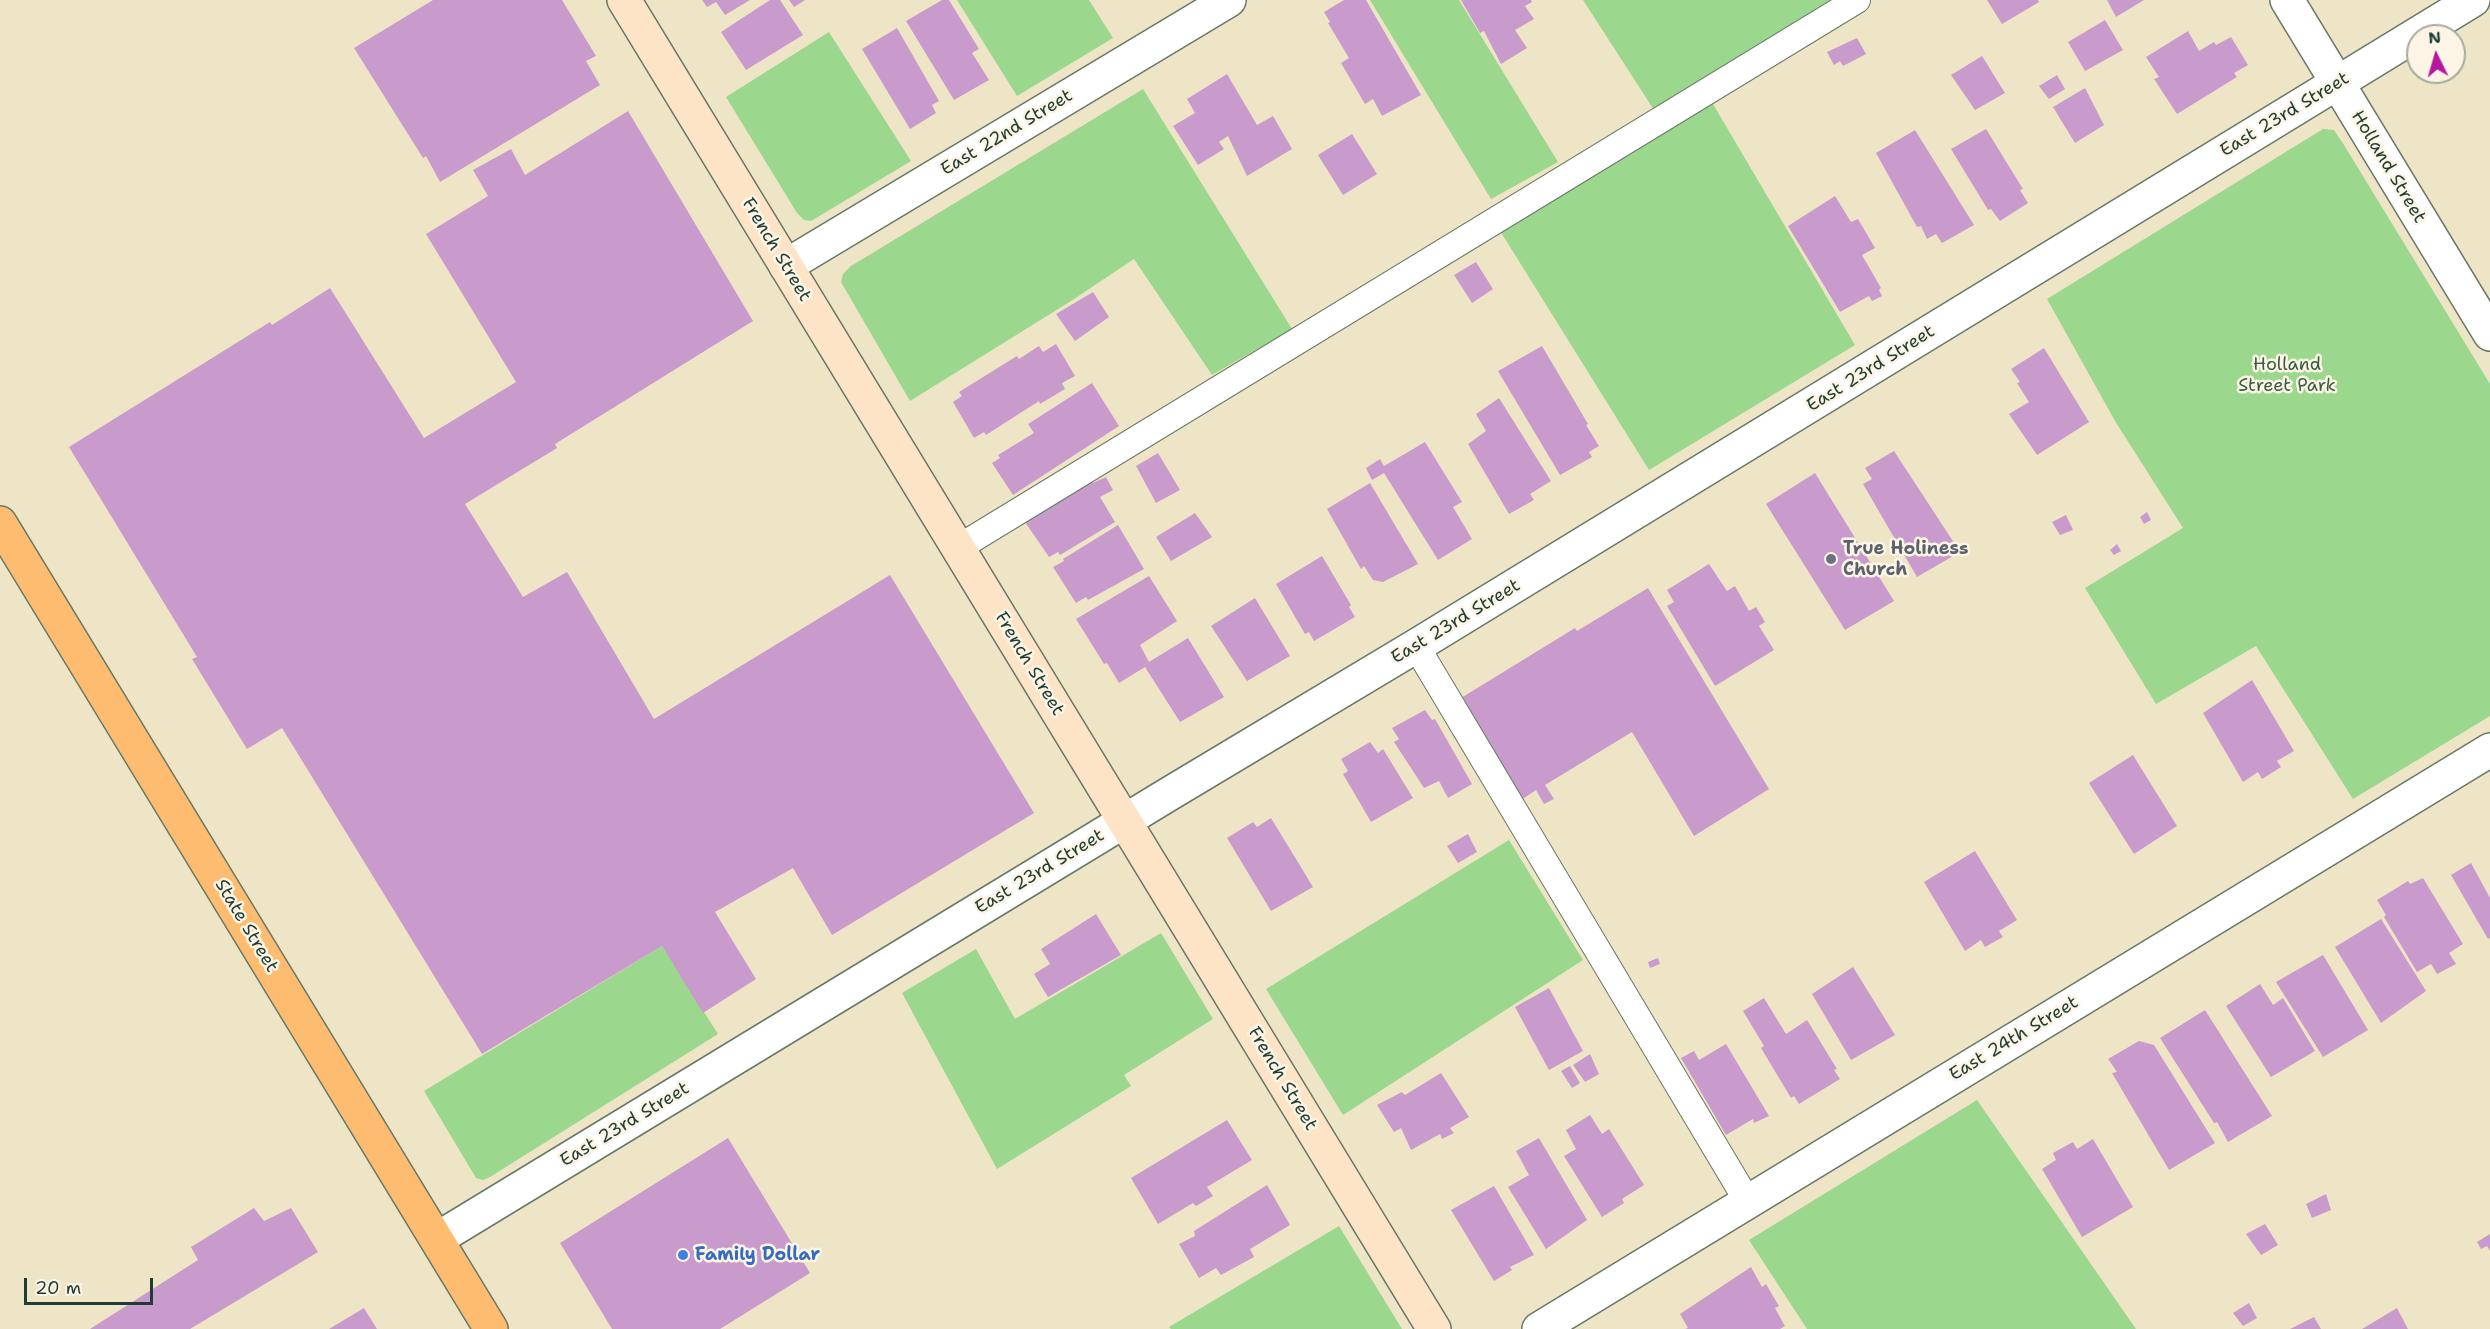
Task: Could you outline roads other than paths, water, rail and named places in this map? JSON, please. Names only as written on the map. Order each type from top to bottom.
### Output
[{"type":"main road","name":"French Street","points":[[624,0],[1434,1329]]},
{"type":"main road","name":"State Street","points":[[0,523],[491,1329]]},
{"type":"street","name":"East 22nd Street","points":[[786,266],[1229,0]]},
{"type":"street","name":"Holland Street","points":[[2287,0],[2490,334]]},
{"type":"street","name":"East 23rd Street","points":[[437,1239],[1416,646],[2473,0]]},
{"type":"street","name":"East 24th Street","points":[[1539,1329],[2490,750]]},
{"type":"lane","points":[[958,548],[1857,0]]},
{"type":"lane","points":[[1416,646],[1748,1202]]},
{"type":"place","name":"True Holiness Church","points":[[1831,559]]},
{"type":"place","name":"Family Dollar","points":[[683,1255]]},
{"type":"park label","name":"Holland Street Park","points":[[2287,376]]}]
